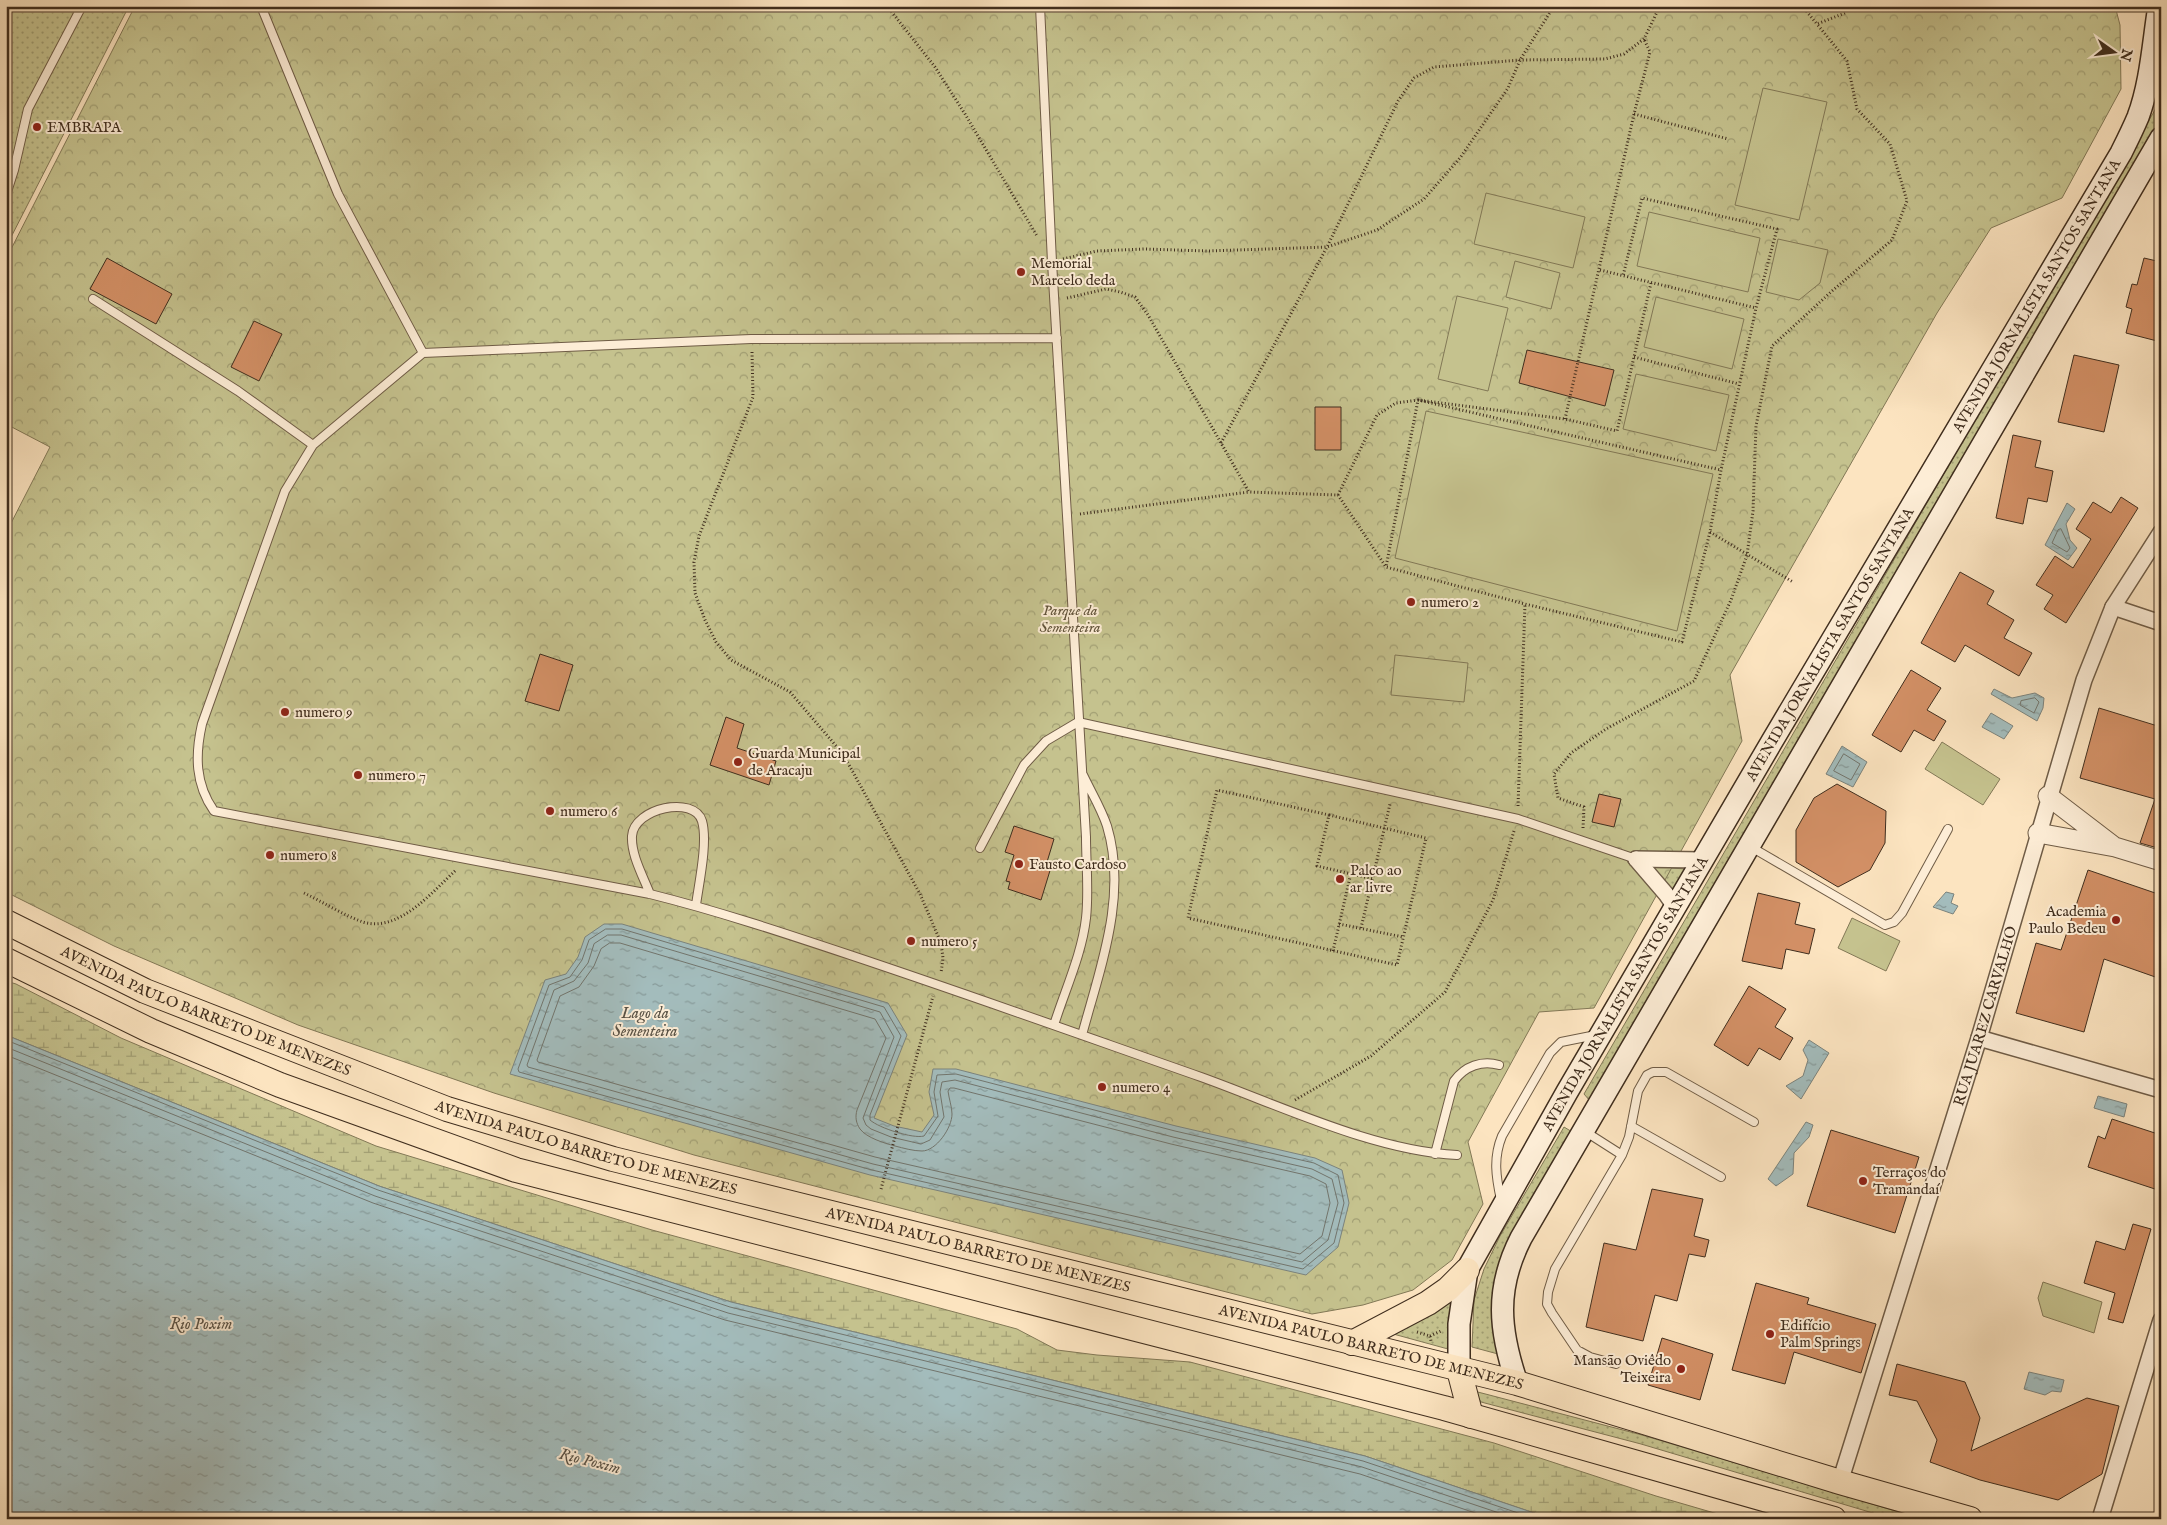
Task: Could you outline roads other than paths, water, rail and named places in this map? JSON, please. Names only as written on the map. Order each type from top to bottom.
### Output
[{"type":"main road","name":"AVENIDA JORNALISTA SANTOS SANTANA","points":[[1459,1370],[1459,1324],[1468,1270],[1567,1092],[1702,860],[2121,152],[2138,116],[2145,90],[2159,6]]},
{"type":"main road","name":"AVENIDA JORNALISTA SANTOS SANTANA","points":[[1517,1383],[1506,1352],[1501,1314],[1506,1275],[1512,1255],[2161,138]]},
{"type":"main road","name":"AVENIDA PAULO BARRETO DE MENEZES","points":[[6,922],[145,991],[447,1109],[613,1159],[1517,1383],[1840,1482],[1970,1519]]},
{"type":"main road","points":[[6,960],[151,1031],[280,1085],[516,1170],[1471,1416],[1834,1519]]},
{"type":"main road","points":[[1567,1092],[1565,1119],[1568,1123],[1584,1131]]},
{"type":"main road","points":[[1352,1343],[1428,1304],[1448,1289],[1468,1270]]},
{"type":"main road","points":[[1459,1370],[1471,1416]]},
{"type":"street","name":"RUA JUAREZ CARVALHO","points":[[1840,1482],[1979,1038],[2048,796],[2084,680],[2113,607],[2161,532]]},
{"type":"street","points":[[2113,607],[2161,623]]},
{"type":"street","points":[[2048,796],[2115,847]]},
{"type":"street","points":[[2038,833],[2115,847],[2161,860]]},
{"type":"street","points":[[1636,859],[1702,860]]},
{"type":"street","points":[[1636,859],[1675,907]]},
{"type":"street","points":[[1979,1038],[2161,1090]]},
{"type":"street","points":[[2100,1519],[2161,1320]]},
{"type":"lane","points":[[6,195],[14,170],[28,109],[82,6]]},
{"type":"lane","points":[[261,6],[338,194],[422,353]]},
{"type":"lane","points":[[1040,6],[1052,262],[1086,837],[1086,916],[1082,941],[1054,1025]]},
{"type":"lane","points":[[93,299],[238,391],[313,445]]},
{"type":"lane","points":[[1057,338],[751,339],[422,353],[313,445],[285,491],[202,724],[197,749],[199,779],[205,799],[214,811],[650,894],[696,905],[1054,1025],[1357,1135],[1435,1154],[1457,1155]]},
{"type":"lane","points":[[980,848],[1024,764],[1046,741],[1078,722],[1518,819],[1636,859]]},
{"type":"lane","points":[[1081,772],[1108,828],[1114,863],[1115,891],[1110,927],[1082,1035]]},
{"type":"lane","points":[[650,894],[632,846],[632,833],[638,821],[652,811],[664,808],[690,810],[698,814],[702,826],[703,858],[696,905]]},
{"type":"lane","points":[[1749,846],[1885,925],[1894,922],[1902,913],[1948,829]]},
{"type":"lane","points":[[1503,1207],[1495,1164],[1496,1150],[1507,1127],[1554,1047],[1561,1042],[1601,1034]]},
{"type":"lane","points":[[1435,1154],[1454,1081],[1459,1074],[1480,1063],[1488,1062],[1499,1065]]},
{"type":"lane","points":[[1616,1364],[1590,1357],[1577,1350],[1547,1304],[1548,1292],[1555,1269],[1622,1155],[1629,1137],[1638,1091],[1647,1075],[1653,1072],[1666,1072],[1754,1122]]},
{"type":"lane","points":[[1630,1126],[1722,1177]]},
{"type":"lane","points":[[1584,1131],[1622,1155]]},
{"type":"water","points":[[2067,503],[2075,509],[2066,524],[2070,540],[2077,548],[2068,560],[2045,545]]},
{"type":"water","points":[[1994,689],[2012,698],[2035,693],[2044,698],[2043,708],[2037,721],[1991,694]]},
{"type":"water","points":[[1991,713],[2013,726],[2004,739],[1982,727]]},
{"type":"water","points":[[1842,746],[1867,762],[1853,787],[1826,774]]},
{"type":"water","points":[[1946,892],[1954,894],[1951,903],[1958,906],[1953,914],[1933,907]]},
{"type":"water","name":"Lago da Sementeira","points":[[604,924],[622,924],[888,1003],[907,1035],[874,1118],[894,1126],[922,1132],[934,1115],[929,1092],[933,1069],[956,1069],[1176,1126],[1315,1158],[1342,1170],[1349,1203],[1338,1247],[1306,1275],[870,1175],[510,1074],[545,980],[566,974],[578,957],[585,937]]},
{"type":"water","name":"Rio Poxim","points":[[6,1035],[379,1186],[731,1302],[1365,1456],[1552,1519],[6,1519]]},
{"type":"water","points":[[1809,1040],[1829,1053],[1801,1099],[1786,1086],[1803,1076],[1808,1060],[1803,1050]]},
{"type":"water","points":[[2098,1096],[2127,1104],[2124,1117],[2094,1108]]},
{"type":"water","points":[[1806,1122],[1813,1125],[1809,1137],[1794,1153],[1793,1174],[1776,1186],[1768,1179]]},
{"type":"water","points":[[2029,1372],[2064,1380],[2061,1392],[2052,1391],[2045,1395],[2024,1389]]},
{"type":"place","name":"EMBRAPA","points":[[37,127]]},
{"type":"place","name":"Memorial Marcelo deda","points":[[1021,272]]},
{"type":"place","name":"numero 2","points":[[1411,602]]},
{"type":"place","name":"numero 9","points":[[285,712]]},
{"type":"place","name":"Guarda Municipal de Aracaju","points":[[738,762]]},
{"type":"place","name":"numero 7","points":[[358,775]]},
{"type":"place","name":"numero 6","points":[[550,811]]},
{"type":"place","name":"numero 8","points":[[270,855]]},
{"type":"place","name":"Fausto Cardoso","points":[[1019,864]]},
{"type":"place","name":"Palco ao ar livre","points":[[1340,879]]},
{"type":"place","name":"Academia Paulo Bedeu","points":[[2116,920]]},
{"type":"place","name":"numero 5","points":[[911,941]]},
{"type":"place","name":"numero 4","points":[[1102,1087]]},
{"type":"place","name":"Terraços do Tramandaí","points":[[1863,1181]]},
{"type":"place","name":"Edifício Palm Springs","points":[[1770,1334]]},
{"type":"place","name":"Mansão Oviêdo Teixeira","points":[[1681,1369]]},
{"type":"park label","name":"Parque da Sementeira","points":[[1070,618]]}]
